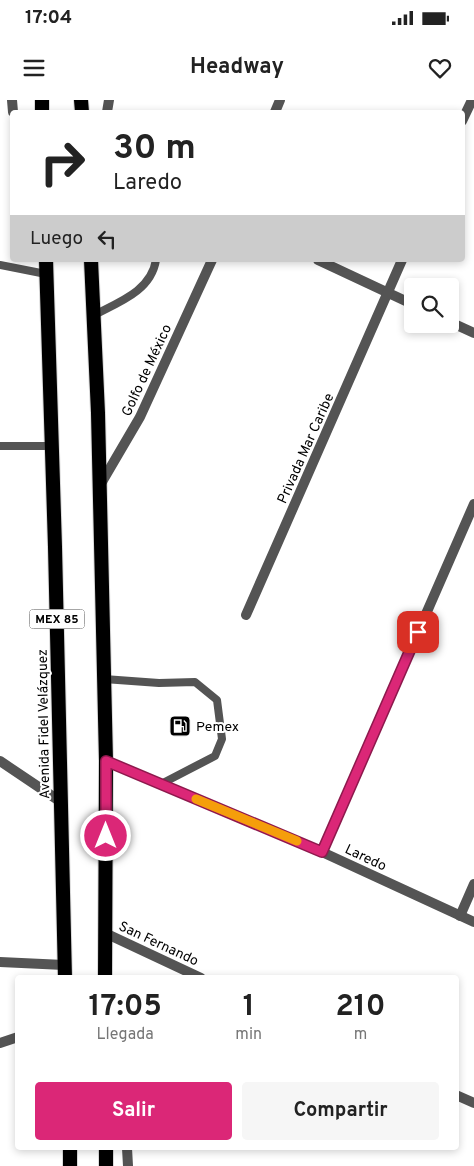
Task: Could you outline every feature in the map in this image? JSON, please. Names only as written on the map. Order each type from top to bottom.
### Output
[{"type":"highway","name":"MEX 85","points":[[91,262],[98,413],[106,761],[105,975]]},
{"type":"highway","name":"Avenida Fidel Velázquez","points":[[46,267],[64,971]]},
{"type":"highway","points":[[70,1150],[70,1166]]},
{"type":"highway","points":[[106,1150],[106,1166]]},
{"type":"street","points":[[465,115],[472,100]]},
{"type":"street","name":"Golfo de México","points":[[99,488],[140,418],[211,262]]},
{"type":"street","points":[[322,262],[404,300]]},
{"type":"street","name":"Privada Mar Caribe","points":[[246,615],[401,262]]},
{"type":"street","points":[[459,326],[474,333]]},
{"type":"street","points":[[322,852],[474,504]]},
{"type":"street","points":[[0,761],[61,802]]},
{"type":"street","name":"Laredo","points":[[106,761],[322,852],[474,922]]},
{"type":"street","points":[[460,916],[474,884]]},
{"type":"street","name":"San Fernando","points":[[105,933],[195,975]]},
{"type":"street","points":[[0,962],[64,971]]},
{"type":"street","points":[[0,1043],[15,1038]]},
{"type":"street","points":[[459,1096],[474,1103]]},
{"type":"street","points":[[127,1150],[128,1166]]},
{"type":"lane","points":[[94,315],[125,300],[140,288],[150,277],[156,262]]},
{"type":"lane","points":[[0,265],[46,267]]},
{"type":"lane","points":[[0,446],[52,446]]},
{"type":"lane","points":[[104,679],[159,683],[194,682],[217,700],[222,739],[215,756],[161,784]]},
{"type":"slow traffic","points":[[196,799],[297,841]]},
{"type":"place","name":"Pemex","points":[[180,726]]},
{"type":"route","points":[[106,836],[106,761],[322,852],[418,632]]}]
